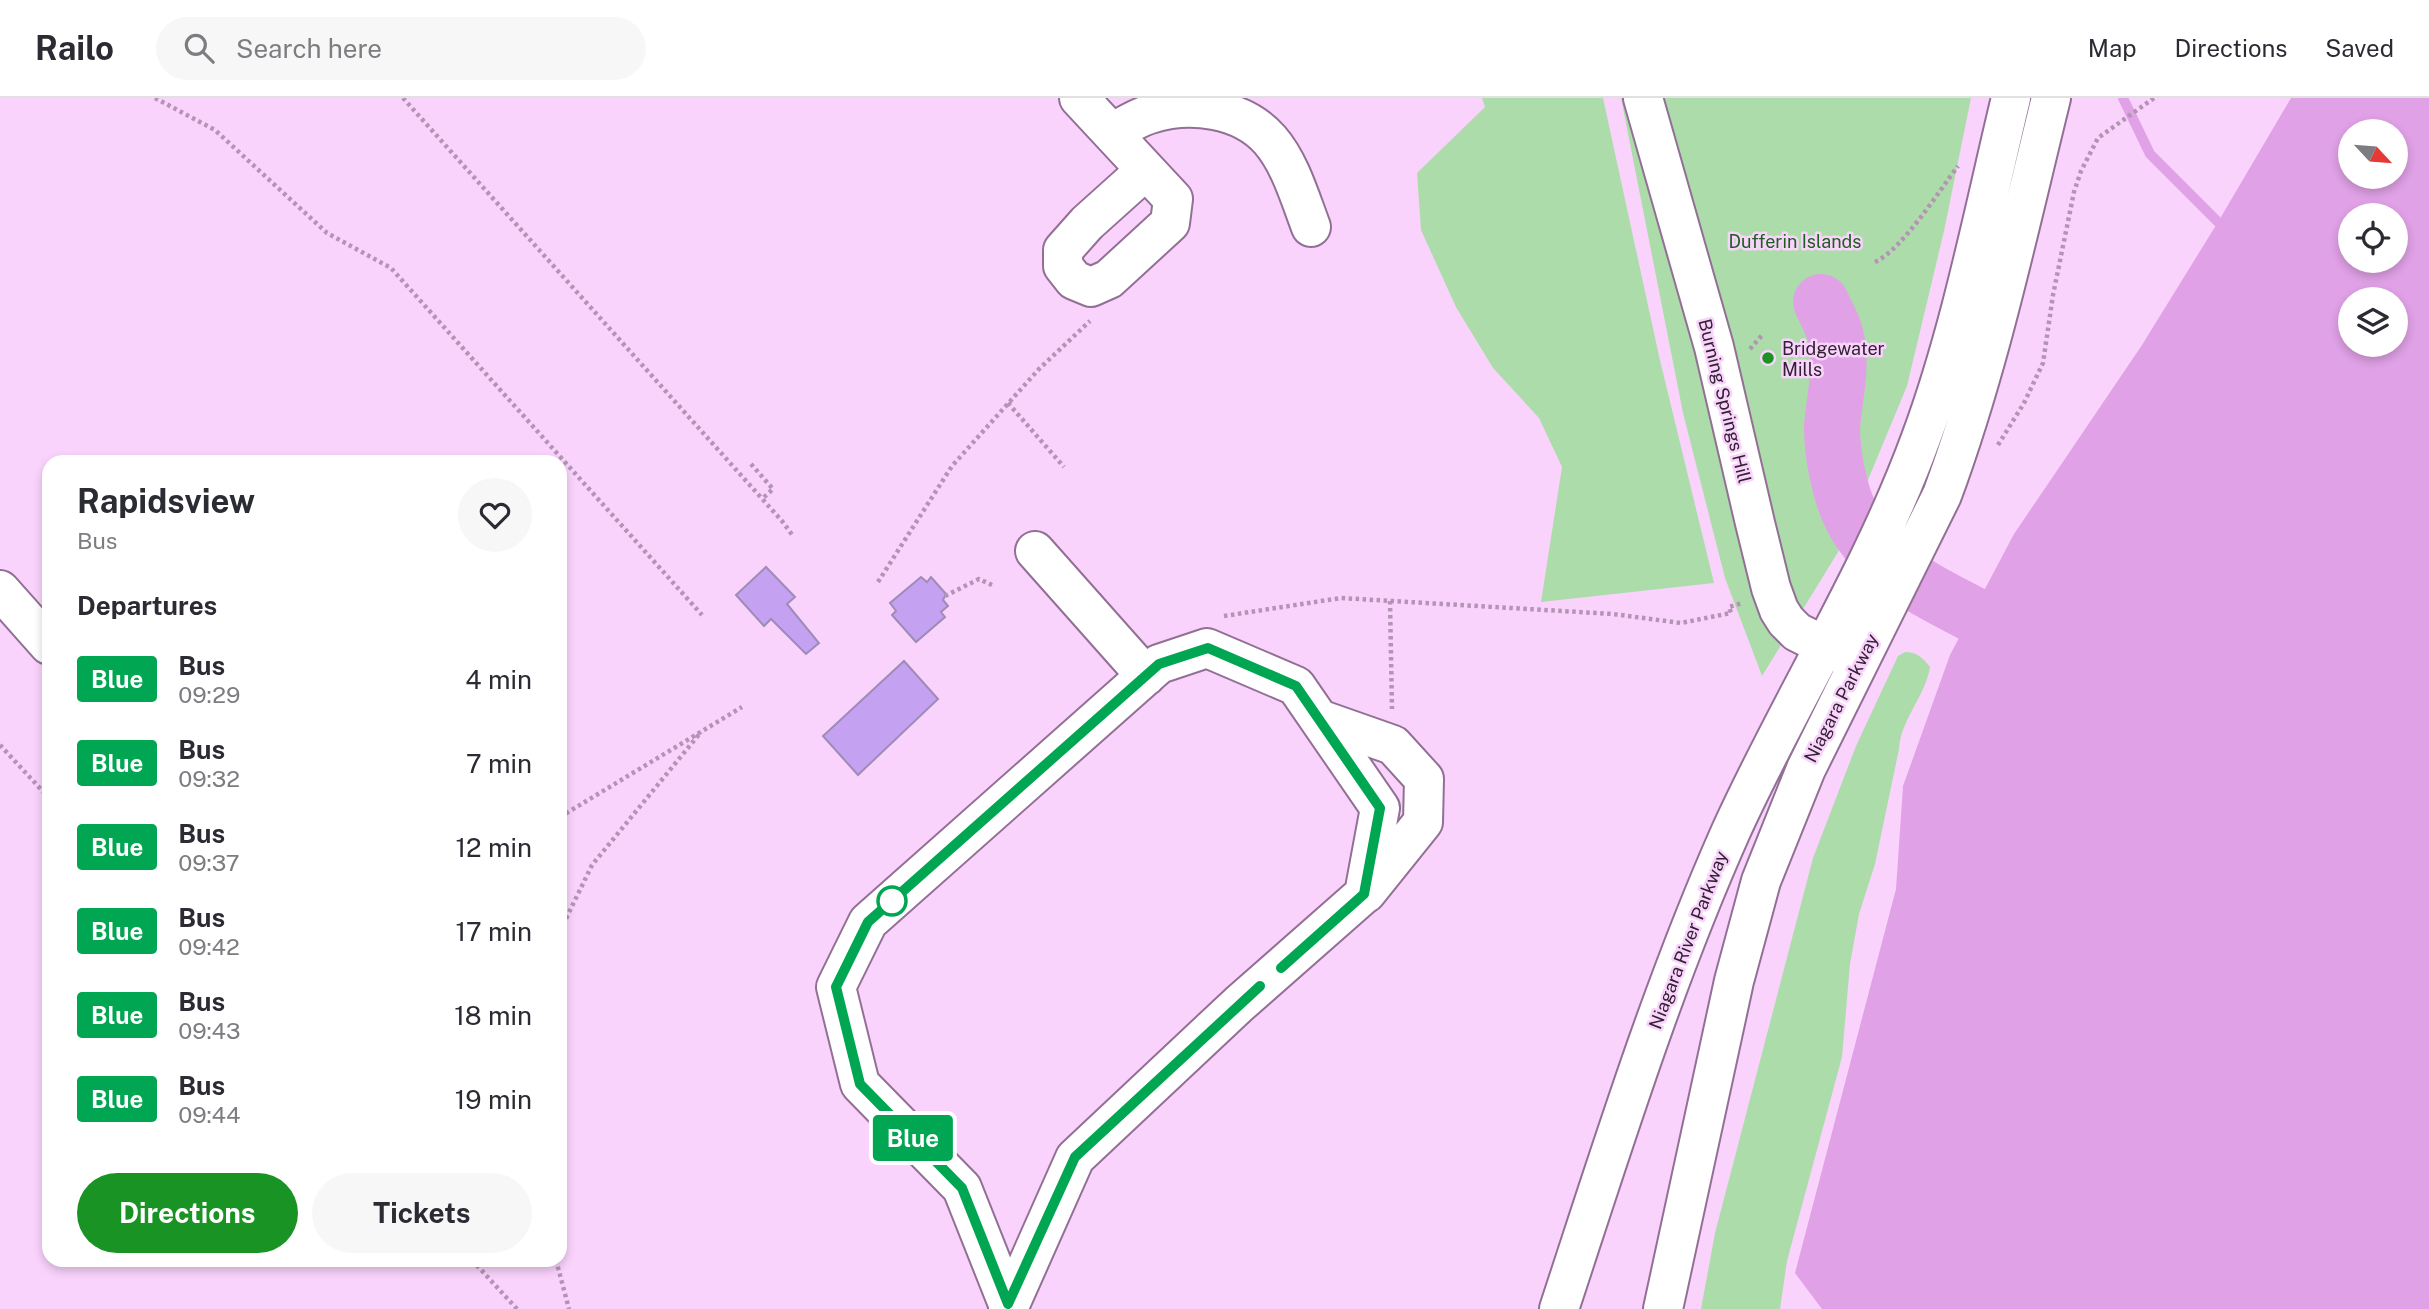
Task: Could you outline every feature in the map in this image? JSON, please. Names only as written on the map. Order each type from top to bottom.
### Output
[{"type":"main road","points":[[1079,98],[1146,170]]},
{"type":"main road","name":"Burning Springs Hill","points":[[1643,98],[1714,347],[1771,588],[1786,621],[1797,632],[1859,663]]},
{"type":"main road","name":"Niagara River Parkway","points":[[1559,1309],[1655,1024],[1703,895],[1733,828],[1854,586],[1906,475],[1941,379],[2011,98]]},
{"type":"main road","name":"Niagara Parkway","points":[[1663,1309],[1734,981],[1761,881],[1806,769],[1942,495],[1990,347],[2051,98]]},
{"type":"main road","points":[[1112,133],[1151,113],[1181,108],[1237,116],[1253,124],[1271,141],[1286,166],[1311,226]]},
{"type":"main road","points":[[1035,551],[1146,676]]},
{"type":"main road","points":[[0,590],[42,637]]},
{"type":"main road","points":[[1008,1307],[962,1188],[860,1084],[836,987],[868,922],[1159,664],[1208,648],[1296,686],[1380,808],[1364,894]]},
{"type":"main road","points":[[1008,1307],[1075,1157],[1240,1004],[1364,894],[1423,822],[1424,779],[1393,745],[1319,719]]},
{"type":"path","points":[[155,98],[215,130],[327,233],[391,268],[559,455]]},
{"type":"path","points":[[403,98],[793,537]]},
{"type":"path","points":[[1994,450],[2024,403],[2043,363],[2056,282],[2074,192],[2081,171],[2098,138],[2154,98]]},
{"type":"path","points":[[1875,262],[1901,240],[1947,182]]},
{"type":"path","points":[[878,582],[952,466],[1039,369],[1099,313]]},
{"type":"path","points":[[1008,403],[1064,467]]},
{"type":"path","points":[[567,464],[702,615]]},
{"type":"path","points":[[751,464],[773,489],[762,499]]},
{"type":"path","points":[[945,596],[979,579],[992,585]]},
{"type":"path","points":[[1220,617],[1341,598],[1613,614],[1681,622],[1731,613],[1729,607],[1746,602]]},
{"type":"path","points":[[1390,601],[1393,745]]},
{"type":"path","points":[[567,813],[742,707]]},
{"type":"path","points":[[567,916],[592,865],[701,732]]},
{"type":"path","points":[[0,745],[42,790]]},
{"type":"path","points":[[478,1267],[517,1309]]},
{"type":"path","points":[[558,1267],[569,1309]]},
{"type":"green space","points":[[1482,98],[1603,98],[1659,356],[1714,583],[1541,602],[1562,467],[1539,418],[1493,368],[1456,307],[1421,230],[1417,173],[1485,107]]},
{"type":"green space","name":"Dufferin Islands","points":[[1621,98],[1971,98],[1944,231],[1907,386],[1838,552],[1762,676],[1725,578],[1683,413]]},
{"type":"green space","points":[[1905,652],[1919,656],[1930,667],[1901,738],[1875,864],[1859,914],[1850,964],[1842,1057],[1787,1261],[1780,1309],[1701,1309],[1715,1233],[1813,858],[1856,746],[1898,656]]},
{"type":"shaded area","points":[[2291,98],[2429,98],[2429,1309],[1822,1309],[1795,1273],[1896,889],[1903,786],[1950,655],[2014,534],[2142,345]]},
{"type":"building","points":[[766,567],[795,597],[787,604],[819,643],[806,654],[771,619],[764,626],[736,595]]},
{"type":"building","points":[[921,577],[927,582],[931,577],[946,594],[943,600],[948,606],[941,612],[945,617],[916,642],[892,615],[896,611],[890,603]]},
{"type":"building","points":[[904,661],[938,699],[858,775],[823,736]]},
{"type":"waterway","points":[[2123,98],[2150,154],[2218,222]]},
{"type":"waterway","points":[[1821,302],[1837,342],[1838,374],[1832,427],[1838,478],[1848,510],[1859,531],[1873,549],[1890,564],[1928,591],[1972,614]]},
{"type":"bus line","name":"Blue","points":[[1260,986],[1075,1157],[1008,1304],[962,1188],[860,1084],[836,987],[868,922],[1159,664],[1208,648],[1296,686],[1380,808],[1364,894],[1281,968]]},
{"type":"place","name":"Bridgewater Mills","points":[[1768,358]]}]
